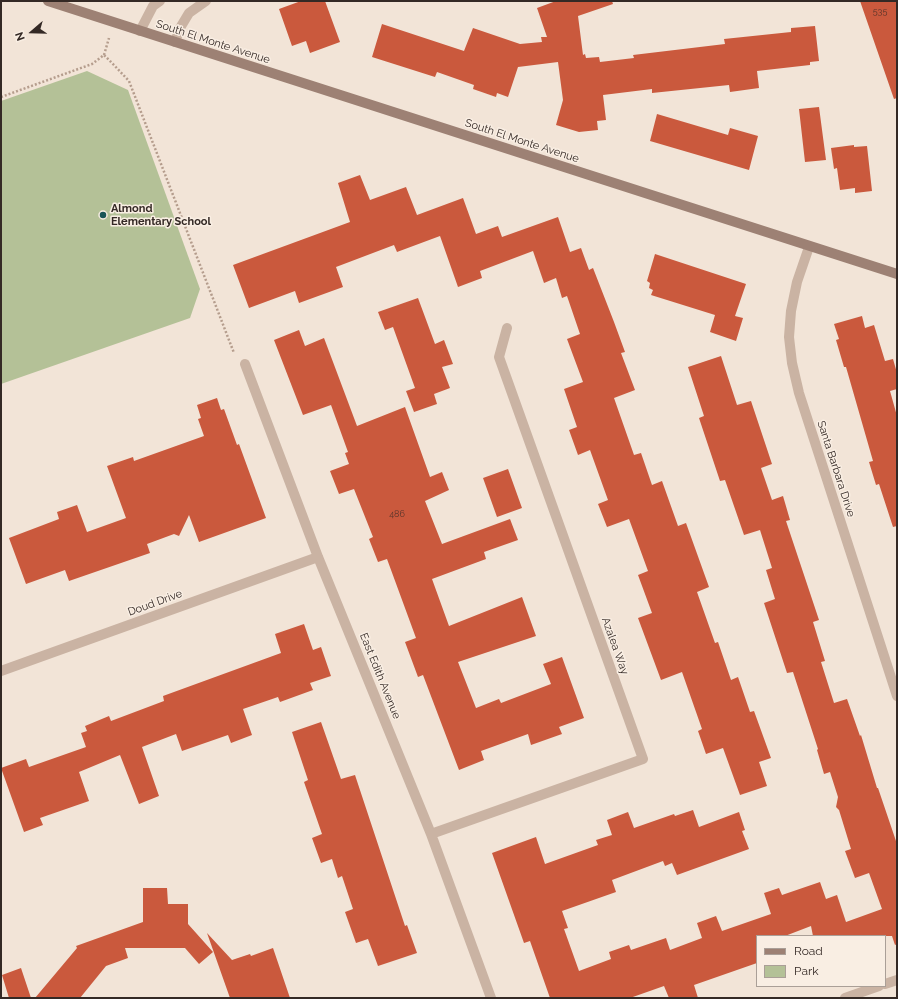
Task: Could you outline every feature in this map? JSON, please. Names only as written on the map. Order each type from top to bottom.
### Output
[{"type":"main road","name":"South El Monte Avenue","points":[[48,1],[809,247],[897,274]]},
{"type":"street","points":[[140,31],[153,6],[160,1]]},
{"type":"street","points":[[175,42],[180,28],[189,13],[206,1]]},
{"type":"street","name":"Santa Barbara Drive","points":[[809,247],[797,282],[791,311],[789,337],[792,363],[799,393],[897,696]]},
{"type":"street","name":"Azalea Way","points":[[431,834],[643,759],[499,357],[507,328]]},
{"type":"street","name":"East Edith Avenue","points":[[246,364],[318,557],[431,834],[492,998]]},
{"type":"street","name":"Doud Drive","points":[[1,671],[318,557]]},
{"type":"street","points":[[886,984],[897,980]]},
{"type":"street","points":[[845,998],[876,987]]},
{"type":"path","points":[[1,97],[92,64],[104,54],[129,81],[235,356],[246,364]]},
{"type":"green space","name":"Almond Elementary School","points":[[87,71],[128,90],[200,289],[190,318],[1,384],[1,101]]},
{"type":"building","points":[[301,1],[325,1],[340,42],[310,53],[306,41],[292,46],[279,9]]},
{"type":"building","points":[[556,1],[612,1],[613,4],[578,16],[583,55],[585,54],[586,58],[599,57],[600,62],[634,58],[633,55],[725,44],[724,39],[791,32],[791,28],[815,26],[819,61],[810,62],[810,65],[757,71],[759,88],[730,92],[729,85],[652,93],[652,89],[603,95],[606,120],[597,121],[598,130],[579,132],[556,125],[563,100],[558,62],[518,67],[508,97],[497,93],[496,97],[473,89],[474,85],[437,72],[435,77],[372,57],[382,24],[464,51],[473,28],[520,44],[542,42],[541,37],[547,37],[537,8]]},
{"type":"building","points":[[860,1],[897,1],[897,98],[894,99]]},
{"type":"building","points":[[819,107],[826,160],[805,162],[799,109]]},
{"type":"building","points":[[657,114],[728,135],[730,128],[758,136],[749,170],[650,141]]},
{"type":"building","points":[[854,145],[854,147],[867,146],[872,191],[855,193],[855,188],[840,190],[837,168],[834,169],[831,148]]},
{"type":"building","points":[[360,175],[370,200],[406,187],[417,215],[463,198],[476,234],[498,226],[502,237],[558,217],[570,252],[581,248],[589,270],[593,268],[614,322],[625,352],[621,353],[635,390],[614,398],[634,455],[641,453],[652,485],[662,481],[678,526],[686,523],[709,587],[697,592],[715,643],[718,642],[731,680],[738,677],[750,712],[754,711],[771,758],[759,762],[767,786],[740,795],[723,748],[706,754],[698,731],[702,729],[682,672],[661,680],[638,618],[652,613],[638,575],[648,571],[629,519],[607,527],[598,504],[608,500],[590,450],[578,455],[569,430],[577,427],[564,389],[583,382],[567,339],[580,334],[567,296],[562,298],[556,278],[544,283],[533,251],[480,271],[482,278],[458,287],[440,236],[397,252],[394,245],[336,267],[343,287],[299,303],[295,291],[249,308],[233,265],[350,222],[338,183]]},
{"type":"building","points":[[655,254],[746,284],[735,316],[743,318],[736,341],[710,332],[715,315],[651,295],[653,290],[649,288],[650,283],[647,281]]},
{"type":"building","points":[[418,298],[435,344],[444,340],[453,364],[442,367],[450,388],[434,394],[437,404],[414,412],[406,391],[415,388],[393,327],[385,330],[378,312]]},
{"type":"building","points":[[862,316],[865,328],[874,325],[885,361],[893,359],[897,373],[897,389],[890,391],[897,416],[897,526],[893,527],[879,484],[876,485],[869,462],[873,461],[846,367],[844,367],[836,340],[839,339],[834,324]]},
{"type":"building","points":[[299,330],[305,346],[324,338],[357,426],[405,407],[430,477],[442,472],[449,490],[425,501],[442,544],[510,519],[518,540],[484,552],[486,559],[432,579],[449,626],[522,597],[536,636],[458,662],[476,708],[499,699],[501,703],[551,684],[543,664],[562,657],[584,718],[559,727],[562,734],[531,745],[528,734],[481,751],[484,760],[459,770],[423,675],[418,677],[405,642],[416,638],[387,559],[378,562],[369,539],[373,537],[354,489],[339,494],[330,471],[349,464],[345,453],[348,452],[331,405],[303,415],[274,340]]},
{"type":"building","points":[[721,356],[737,405],[751,401],[772,464],[761,468],[772,500],[783,496],[790,520],[786,521],[819,620],[813,622],[825,661],[821,662],[834,703],[847,699],[860,736],[861,735],[877,788],[897,844],[897,944],[895,945],[892,936],[886,935],[813,935],[811,926],[788,935],[756,935],[756,963],[694,985],[698,998],[669,998],[664,986],[630,998],[550,998],[530,941],[524,943],[492,853],[536,837],[545,864],[598,845],[596,840],[612,835],[607,820],[628,812],[634,828],[674,814],[675,816],[693,810],[699,827],[739,812],[745,830],[742,831],[749,849],[677,875],[672,863],[665,866],[663,861],[612,880],[616,892],[562,911],[568,928],[564,929],[579,971],[611,959],[609,952],[629,945],[631,950],[666,938],[670,950],[702,938],[697,923],[716,916],[722,931],[771,914],[764,893],[779,888],[782,895],[820,882],[826,899],[837,895],[846,922],[882,909],[869,873],[855,878],[845,851],[851,849],[839,810],[836,807],[838,797],[830,772],[824,774],[817,750],[818,749],[793,672],[787,673],[764,603],[775,599],[766,570],[772,568],[760,530],[744,535],[725,480],[720,481],[699,418],[704,416],[688,367]]},
{"type":"building","points":[[217,398],[221,410],[224,409],[237,445],[239,444],[266,518],[199,542],[189,515],[179,536],[174,534],[147,544],[150,553],[69,581],[65,570],[26,584],[9,538],[59,519],[57,512],[77,505],[87,532],[126,518],[107,466],[133,457],[134,461],[204,436],[198,419],[201,418],[197,405]]},
{"type":"building","points":[[508,469],[522,508],[497,517],[483,478]]},
{"type":"building","points":[[304,624],[313,650],[321,647],[331,676],[310,683],[313,690],[280,702],[278,697],[243,709],[252,735],[231,743],[228,735],[182,751],[176,734],[142,747],[159,796],[139,804],[120,755],[79,772],[89,801],[40,818],[43,825],[24,832],[1,768],[26,759],[29,767],[86,747],[81,733],[87,731],[85,726],[109,716],[111,721],[164,701],[163,696],[281,653],[275,634]]},
{"type":"building","points":[[321,722],[341,779],[355,775],[405,926],[407,925],[417,953],[378,966],[368,939],[356,943],[345,912],[353,909],[342,876],[338,878],[332,859],[321,863],[312,838],[322,834],[304,782],[308,780],[292,732]]},
{"type":"building","points":[[143,888],[167,888],[168,904],[188,904],[188,924],[213,952],[199,964],[185,948],[125,948],[128,958],[106,966],[80,998],[35,998],[77,948],[76,946],[143,922]]},
{"type":"building","points":[[207,933],[232,960],[250,954],[251,956],[273,948],[290,998],[230,998]]},
{"type":"building","points":[[21,968],[31,998],[9,998],[2,975]]},
{"type":"place","name":"Almond Elementary School","points":[[103,215]]}]
